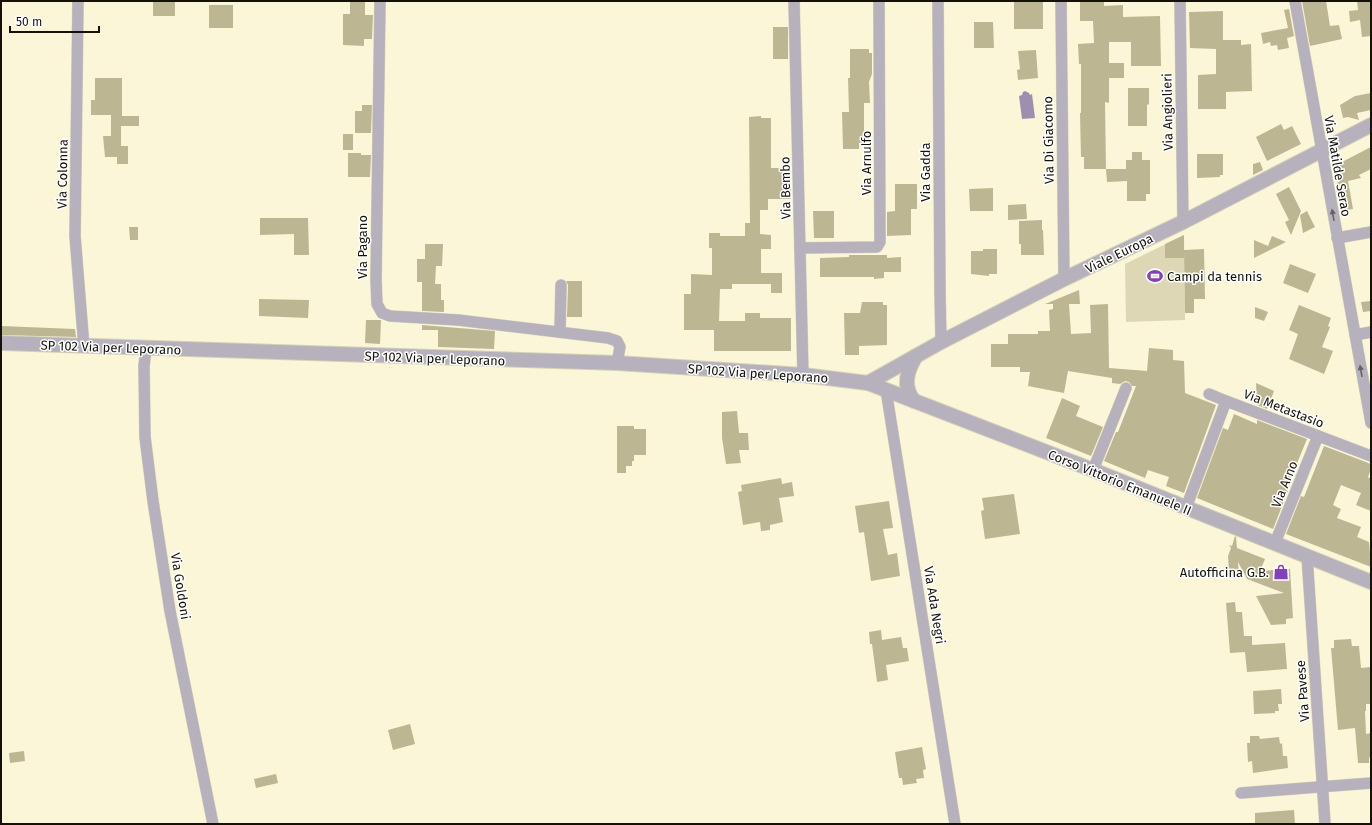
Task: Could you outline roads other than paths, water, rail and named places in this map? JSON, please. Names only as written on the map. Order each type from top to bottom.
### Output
[{"type":"street","name":"Via Colonna","points":[[78,1],[76,236],[84,347]]},
{"type":"street","name":"Via Pagano","points":[[380,1],[376,280],[377,304],[382,313],[390,316],[458,320],[608,338],[617,341],[620,347],[617,363]]},
{"type":"street","name":"Via Bembo","points":[[794,1],[803,375]]},
{"type":"street","name":"Via Arnulfo","points":[[800,248],[876,247],[880,242],[879,1]]},
{"type":"street","name":"Via Gadda","points":[[938,1],[941,342]]},
{"type":"street","name":"Via Di Giacomo","points":[[1061,1],[1064,279]]},
{"type":"street","name":"Via Angiolieri","points":[[1180,1],[1183,222]]},
{"type":"street","name":"Via Matilde Serao","points":[[1295,1],[1371,423]]},
{"type":"street","name":"Viale Europa","points":[[868,382],[941,342],[1064,279],[1183,222],[1371,125]]},
{"type":"street","name":"Via Matilde Serao","points":[[1337,238],[1371,232]]},
{"type":"street","points":[[560,332],[561,285]]},
{"type":"street","points":[[1355,335],[1371,332]]},
{"type":"street","name":"SP 102 Via per Leporano","points":[[1,343],[84,347],[617,363],[803,375],[868,382]]},
{"type":"street","name":"Via Goldoni","points":[[146,349],[144,366],[145,437],[153,500],[170,611],[213,824]]},
{"type":"street","points":[[914,401],[908,388],[906,378],[909,368],[916,356]]},
{"type":"street","name":"Corso Vittorio Emanuele II","points":[[868,382],[1093,470],[1371,582]]},
{"type":"street","points":[[1093,470],[1126,388]]},
{"type":"street","name":"Via Ada Negri","points":[[886,390],[955,824]]},
{"type":"street","points":[[1209,394],[1226,401]]},
{"type":"street","name":"Via Metastasio","points":[[1186,508],[1226,401],[1371,456]]},
{"type":"street","name":"Via Arno","points":[[1276,543],[1318,436]]},
{"type":"street","name":"Via Pavese","points":[[1307,556],[1325,824]]},
{"type":"street","points":[[1241,793],[1371,783]]},
{"type":"place","name":"Campi da tennis","points":[[1155,276]]},
{"type":"place","name":"Autofficina G.B.","points":[[1281,572]]}]
